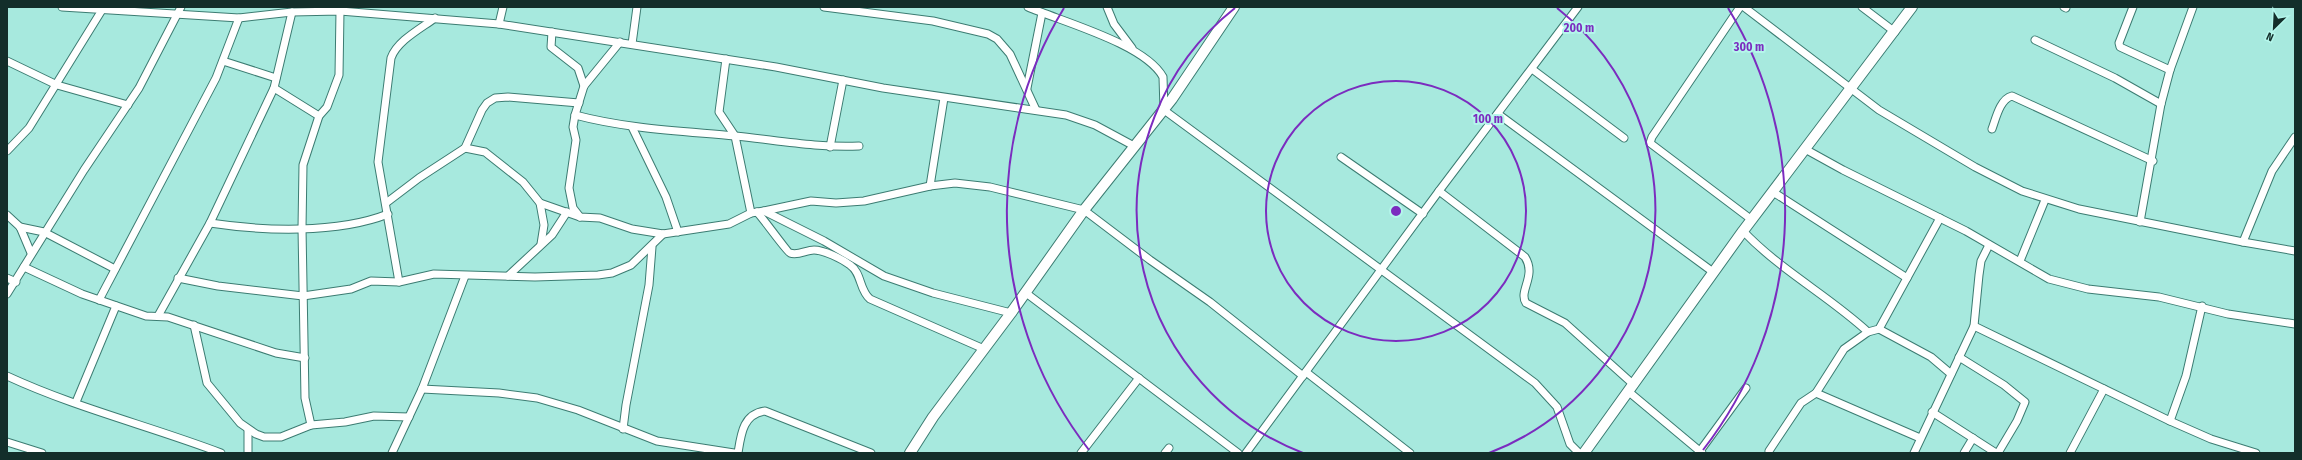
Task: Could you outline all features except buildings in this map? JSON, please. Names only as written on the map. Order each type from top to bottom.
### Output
[{"type":"street","points":[[62,7],[102,10],[134,9],[178,16],[239,18],[292,12],[340,10],[499,24],[726,59],[944,98],[1066,115],[1095,125],[1134,146]]},
{"type":"street","points":[[7,294],[16,282],[44,232],[128,105],[178,16],[181,7]]},
{"type":"street","points":[[499,24],[503,7]]},
{"type":"street","points":[[632,44],[637,7]]},
{"type":"street","points":[[824,7],[933,22],[988,34],[1005,46],[1036,110]]},
{"type":"street","points":[[1028,7],[1091,31],[1137,54],[1161,72],[1163,77],[1164,110]]},
{"type":"street","points":[[1107,7],[1117,29],[1137,54]]},
{"type":"street","points":[[910,453],[933,417],[1012,314],[1084,210],[1164,110],[1234,7]]},
{"type":"street","points":[[1246,453],[1439,191],[1578,7]]},
{"type":"street","points":[[1740,7],[1652,137],[1650,143],[1752,220]]},
{"type":"street","points":[[1744,7],[1850,90],[1879,110],[1975,167],[2045,200],[2140,222],[2243,242],[2295,250]]},
{"type":"street","points":[[1862,7],[1895,32]]},
{"type":"street","points":[[1584,453],[1804,149],[1895,32],[1912,7]]},
{"type":"street","points":[[2133,7],[2119,42],[2120,47],[2170,70]]},
{"type":"street","points":[[2140,222],[2153,161],[2161,104],[2170,70],[2193,7]]},
{"type":"street","points":[[7,150],[29,128],[102,10]]},
{"type":"street","points":[[311,425],[305,398],[302,228],[303,165],[319,116],[327,107],[339,75],[340,10]]},
{"type":"street","points":[[158,316],[210,223],[274,88],[292,12]]},
{"type":"street","points":[[1026,88],[1042,13]]},
{"type":"street","points":[[99,300],[223,61],[239,18]]},
{"type":"street","points":[[399,282],[378,162],[391,58],[395,49],[435,18]]},
{"type":"street","points":[[552,32],[551,47],[578,68],[584,86]]},
{"type":"street","points":[[2035,40],[2115,78],[2161,104]]},
{"type":"street","points":[[580,217],[574,208],[569,188],[576,140],[573,126],[575,115],[584,86],[620,42]]},
{"type":"street","points":[[726,59],[719,112],[735,136],[757,212],[778,236],[785,250],[790,253],[819,250],[851,266],[856,272],[866,296],[870,299],[984,349]]},
{"type":"street","points":[[7,61],[57,85],[128,105]]},
{"type":"street","points":[[223,61],[276,78]]},
{"type":"street","points":[[1532,69],[1624,138]]},
{"type":"street","points":[[830,147],[843,80]]},
{"type":"street","points":[[274,88],[319,116]]},
{"type":"street","points":[[1992,129],[2003,102],[2007,97],[2012,96],[2153,161]]},
{"type":"street","points":[[386,203],[419,178],[466,148],[482,110],[487,103],[495,98],[508,97],[579,103]]},
{"type":"street","points":[[930,186],[944,98]]},
{"type":"street","points":[[1164,110],[1535,383],[1557,407],[1570,444],[1579,453]]},
{"type":"street","points":[[1498,114],[1714,272]]},
{"type":"street","points":[[575,115],[632,127],[735,136],[830,147],[859,146]]},
{"type":"street","points":[[632,127],[666,197],[678,232]]},
{"type":"street","points":[[2243,242],[2272,171],[2295,137]]},
{"type":"street","points":[[466,148],[479,149],[485,152],[523,182],[540,203],[544,225],[541,244]]},
{"type":"street","points":[[1804,149],[1940,218],[2020,261],[2049,279],[2088,289],[2159,297],[2202,306],[2228,314],[2295,324]]},
{"type":"street","points":[[1341,157],[1423,214]]},
{"type":"street","points":[[540,203],[580,217],[600,218],[632,229],[664,234],[729,224],[757,212],[812,201],[836,203],[864,201],[930,186],[955,183],[990,187],[1084,210],[1150,260],[1210,302],[1410,453]]},
{"type":"street","points":[[1439,191],[1525,258],[1530,272],[1524,297],[1526,303],[1568,326],[1631,389],[1701,452],[1746,388]]},
{"type":"street","points":[[1773,192],[1907,278]]},
{"type":"street","points":[[2020,261],[2045,200]]},
{"type":"street","points":[[508,276],[552,235],[567,212]]},
{"type":"street","points":[[757,212],[818,238],[884,276],[933,292],[1012,314]]},
{"type":"street","points":[[210,223],[257,229],[302,228],[361,223],[388,214]]},
{"type":"street","points":[[7,215],[20,227],[31,253]]},
{"type":"street","points":[[1880,329],[1940,218]]},
{"type":"street","points":[[20,227],[44,232],[115,269]]},
{"type":"street","points":[[1744,231],[1764,252],[1840,306],[1868,332]]},
{"type":"street","points":[[178,278],[231,288],[303,296],[351,289],[371,281],[399,282],[425,275],[564,277],[612,273],[631,265],[652,247],[664,234]]},
{"type":"street","points":[[1914,453],[1932,412],[1974,326],[1978,275],[1981,261],[1989,245]]},
{"type":"street","points":[[623,429],[626,405],[648,291],[652,247]]},
{"type":"street","points":[[24,268],[99,300],[146,316],[168,316],[276,352],[305,358]]},
{"type":"street","points":[[392,453],[422,389],[465,276]]},
{"type":"street","points":[[7,278],[16,282]]},
{"type":"street","points":[[1026,293],[1238,453]]},
{"type":"street","points":[[76,402],[116,306]]},
{"type":"street","points":[[2170,421],[2186,376],[2202,306]]},
{"type":"street","points":[[194,325],[207,383],[248,430],[264,437],[272,438],[289,435],[311,425],[345,422],[374,416],[409,417]]},
{"type":"street","points":[[1974,326],[2170,421],[2211,439],[2256,453]]},
{"type":"street","points":[[1769,452],[1801,403],[1816,393],[1844,349],[1868,332],[1880,329],[1931,357],[1951,374]]},
{"type":"street","points":[[1932,412],[1997,453],[2018,421],[2025,402],[2004,385],[1959,357]]},
{"type":"street","points":[[7,376],[41,391],[221,453]]},
{"type":"street","points":[[1081,453],[1139,378]]},
{"type":"street","points":[[422,389],[499,393],[537,398],[578,410],[623,429],[664,443],[734,453]]},
{"type":"street","points":[[2070,453],[2104,389]]},
{"type":"street","points":[[1816,393],[1920,438]]},
{"type":"street","points":[[738,453],[744,424],[750,416],[756,412],[765,411],[871,453]]},
{"type":"street","points":[[248,430],[248,453]]},
{"type":"street","points":[[1964,453],[1973,438]]},
{"type":"street","points":[[7,442],[42,453]]}]
